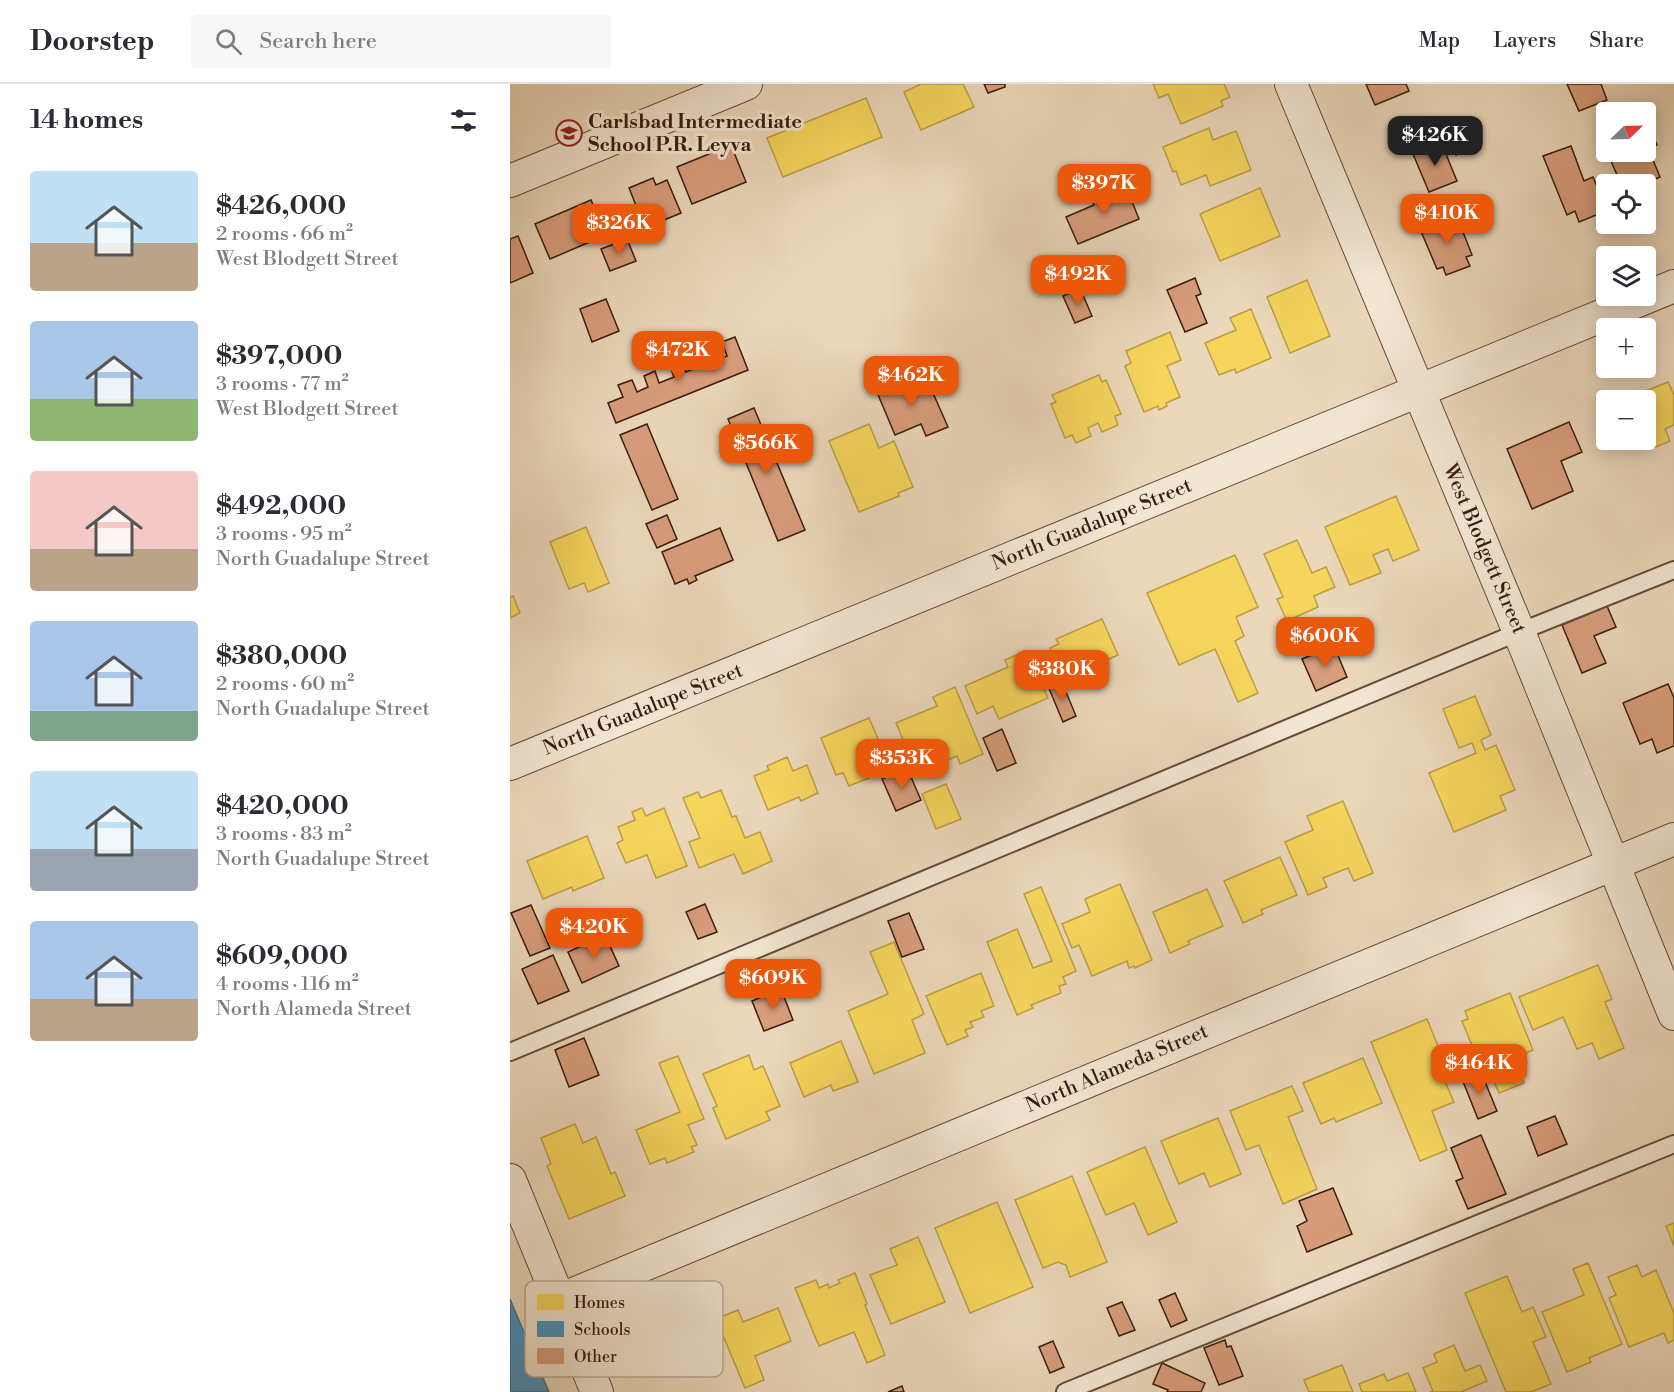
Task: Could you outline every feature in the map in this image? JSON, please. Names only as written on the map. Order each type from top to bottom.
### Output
[{"type":"street","points":[[510,181],[747,84]]},
{"type":"street","name":"West Blodgett Street","points":[[1291,84],[1519,632],[1674,1014]]},
{"type":"street","name":"North Guadalupe Street","points":[[510,764],[1674,286]]},
{"type":"street","name":"North Alameda Street","points":[[606,1281],[1674,839]]},
{"type":"street","points":[[510,1180],[552,1281]]},
{"type":"street","points":[[591,1377],[597,1392]]},
{"type":"lane","points":[[510,1052],[1519,632],[1674,570]]},
{"type":"lane","points":[[1065,1392],[1674,1144]]},
{"type":"building: Homes","points":[[921,84],[963,84],[974,107],[921,130],[904,92]]},
{"type":"building: Homes","points":[[1153,84],[1224,84],[1230,97],[1221,101],[1223,106],[1181,124],[1168,94],[1159,98]]},
{"type":"building: Homes","points":[[866,98],[882,137],[783,177],[767,138]]},
{"type":"building: Homes","points":[[1209,128],[1213,140],[1236,131],[1251,170],[1210,186],[1206,175],[1181,185],[1163,147]]},
{"type":"building: Homes","points":[[1260,188],[1280,236],[1220,261],[1200,214]]},
{"type":"building: Homes","points":[[1307,280],[1330,336],[1290,353],[1267,297]]},
{"type":"building: Homes","points":[[1251,309],[1271,358],[1236,373],[1235,369],[1219,375],[1205,343],[1236,330],[1230,318]]},
{"type":"building: Homes","points":[[1170,332],[1181,360],[1167,366],[1180,397],[1166,403],[1167,406],[1159,410],[1158,406],[1144,412],[1125,366],[1131,363],[1126,351]]},
{"type":"building: Homes","points":[[1099,375],[1102,382],[1106,380],[1121,414],[1115,416],[1118,425],[1102,432],[1098,423],[1088,428],[1091,436],[1076,443],[1072,435],[1065,438],[1051,404],[1056,402],[1052,395]]},
{"type":"building: Homes","points":[[1668,382],[1674,395],[1674,425],[1665,429],[1670,441],[1656,447],[1656,390],[1648,390]]},
{"type":"building: Homes","points":[[869,424],[879,448],[894,441],[913,487],[898,493],[899,496],[859,512],[829,441]]},
{"type":"building: Homes","points":[[1396,496],[1419,550],[1393,561],[1388,549],[1373,555],[1381,573],[1350,585],[1325,527]]},
{"type":"building: Homes","points":[[586,527],[609,583],[588,592],[584,583],[569,589],[550,542]]},
{"type":"building: Homes","points":[[1297,540],[1312,573],[1326,567],[1335,587],[1314,596],[1318,607],[1287,621],[1277,599],[1283,597],[1264,554]]},
{"type":"building: Homes","points":[[1235,555],[1258,607],[1236,617],[1244,636],[1235,641],[1258,693],[1238,702],[1215,649],[1179,665],[1147,593]]},
{"type":"building: Homes","points":[[513,596],[520,613],[510,618],[510,597]]},
{"type":"building: Homes","points":[[1102,619],[1118,655],[1064,679],[1050,648],[1059,644],[1056,639]]},
{"type":"building: Homes","points":[[1027,651],[1048,698],[999,719],[993,706],[977,714],[965,686],[1008,667],[1005,660]]},
{"type":"building: Homes","points":[[955,687],[983,754],[960,764],[957,756],[917,773],[896,723],[937,706],[933,697]]},
{"type":"building: Homes","points":[[1475,696],[1491,735],[1481,740],[1485,750],[1496,745],[1515,790],[1500,796],[1506,810],[1454,832],[1429,773],[1476,753],[1472,743],[1459,748],[1443,709]]},
{"type":"building: Homes","points":[[869,718],[885,755],[880,757],[886,771],[849,786],[843,773],[836,775],[821,738]]},
{"type":"building: Homes","points":[[787,757],[793,771],[807,765],[818,793],[801,801],[799,797],[768,810],[754,776],[769,770],[767,766]]},
{"type":"building: Homes","points":[[946,784],[961,819],[936,829],[922,794]]},
{"type":"building: Homes","points":[[721,790],[732,817],[736,816],[745,838],[760,832],[772,861],[743,874],[734,854],[699,868],[689,842],[700,838],[683,798],[698,792],[701,798]]},
{"type":"building: Homes","points":[[1343,801],[1373,873],[1354,881],[1348,868],[1323,878],[1327,887],[1308,895],[1285,842],[1313,830],[1307,816]]},
{"type":"building: Homes","points":[[642,808],[646,816],[664,808],[687,866],[656,878],[647,855],[626,863],[617,843],[623,840],[618,827],[635,820],[632,812]]},
{"type":"building: Homes","points":[[587,836],[604,878],[573,891],[572,887],[543,899],[527,861]]},
{"type":"building: Homes","points":[[1280,857],[1297,895],[1261,910],[1263,914],[1243,923],[1224,881]]},
{"type":"building: Homes","points":[[1120,884],[1152,960],[1135,968],[1134,966],[1129,968],[1127,961],[1092,976],[1079,945],[1072,948],[1062,924],[1090,912],[1085,899]]},
{"type":"building: Homes","points":[[1041,887],[1076,971],[1063,977],[1066,984],[1059,986],[1061,993],[1031,1005],[1033,1008],[1017,1015],[987,942],[1017,929],[1033,968],[1052,961],[1024,894]]},
{"type":"building: Homes","points":[[1207,889],[1223,926],[1188,941],[1190,944],[1170,953],[1153,912]]},
{"type":"building: Homes","points":[[894,942],[924,1014],[912,1020],[925,1053],[874,1074],[848,1011],[888,994],[870,952]]},
{"type":"building: Homes","points":[[1598,965],[1612,999],[1605,1002],[1624,1048],[1599,1059],[1592,1043],[1577,1049],[1563,1017],[1533,1030],[1519,997]]},
{"type":"building: Homes","points":[[981,973],[994,1006],[981,1011],[984,1017],[970,1022],[973,1027],[965,1030],[968,1036],[947,1045],[926,996]]},
{"type":"building: Homes","points":[[1510,993],[1533,1050],[1524,1054],[1527,1063],[1517,1066],[1524,1083],[1499,1093],[1488,1068],[1482,1070],[1462,1021],[1468,1019],[1465,1011]]},
{"type":"building: Homes","points":[[1427,1019],[1450,1076],[1444,1079],[1454,1102],[1432,1111],[1447,1150],[1420,1161],[1371,1042]]},
{"type":"building: Homes","points":[[841,1041],[858,1082],[833,1091],[831,1085],[804,1097],[790,1063]]},
{"type":"building: Homes","points":[[749,1055],[754,1070],[763,1066],[780,1106],[766,1112],[770,1120],[726,1139],[713,1108],[717,1106],[703,1074]]},
{"type":"building: Homes","points":[[678,1056],[704,1119],[688,1125],[697,1145],[691,1147],[694,1152],[667,1163],[665,1158],[650,1164],[636,1130],[680,1112],[659,1063]]},
{"type":"building: Homes","points":[[1363,1058],[1382,1103],[1336,1122],[1334,1118],[1321,1124],[1303,1083]]},
{"type":"building: Homes","points":[[1292,1086],[1303,1111],[1288,1117],[1317,1189],[1283,1204],[1259,1145],[1246,1150],[1230,1111]]},
{"type":"building: Homes","points":[[1218,1118],[1241,1174],[1210,1187],[1204,1173],[1179,1184],[1161,1141]]},
{"type":"building: Homes","points":[[575,1124],[583,1143],[596,1137],[611,1174],[615,1172],[625,1196],[569,1219],[547,1166],[551,1164],[541,1138]]},
{"type":"building: Homes","points":[[1145,1147],[1177,1222],[1148,1235],[1134,1203],[1106,1215],[1087,1172]]},
{"type":"building: Homes","points":[[1072,1176],[1107,1262],[1070,1277],[1066,1265],[1058,1262],[1043,1268],[1015,1200]]},
{"type":"building: Homes","points":[[997,1202],[1033,1287],[970,1313],[935,1228]]},
{"type":"building: Homes","points":[[1674,1223],[1674,1246],[1666,1226]]},
{"type":"building: Homes","points":[[918,1237],[945,1302],[891,1324],[870,1275],[897,1265],[890,1249]]},
{"type":"building: Homes","points":[[1588,1263],[1622,1344],[1589,1358],[1591,1362],[1567,1372],[1542,1312],[1584,1295],[1573,1269]]},
{"type":"building: Homes","points":[[1637,1265],[1642,1277],[1656,1270],[1674,1313],[1674,1340],[1668,1343],[1664,1333],[1629,1347],[1609,1298],[1616,1295],[1608,1277]]},
{"type":"building: Homes","points":[[855,1273],[885,1355],[867,1363],[854,1332],[819,1346],[795,1288],[816,1280],[819,1288],[828,1284],[829,1288],[840,1283],[838,1280]]},
{"type":"building: Homes","points":[[1507,1276],[1522,1312],[1533,1307],[1546,1337],[1533,1342],[1551,1384],[1531,1392],[1506,1392],[1465,1293]]},
{"type":"building: Homes","points":[[778,1308],[791,1341],[755,1356],[764,1380],[745,1388],[723,1336],[723,1316],[738,1310],[743,1322]]},
{"type":"building: Homes","points":[[1454,1345],[1465,1371],[1480,1365],[1487,1381],[1461,1392],[1430,1392],[1433,1391],[1423,1368],[1437,1362],[1434,1354]]},
{"type":"building: Homes","points":[[1342,1365],[1353,1392],[1309,1392],[1304,1380]]},
{"type":"building: Homes","points":[[1408,1373],[1416,1392],[1362,1392],[1359,1384],[1384,1374],[1387,1381]]},
{"type":"building: Schools","points":[[510,1299],[525,1335],[525,1377],[543,1377],[549,1392],[510,1392]]},
{"type":"building: Other","points":[[984,84],[1005,84],[1005,87],[988,93]]},
{"type":"building: Other","points":[[1366,84],[1406,84],[1409,91],[1375,105]]},
{"type":"building: Other","points":[[1567,84],[1601,84],[1607,100],[1596,102],[1596,104],[1579,111]]},
{"type":"building: Other","points":[[1463,118],[1475,147],[1456,155],[1444,125]]},
{"type":"building: Other","points":[[1441,142],[1457,181],[1429,192],[1413,154]]},
{"type":"building: Other","points":[[731,145],[746,182],[692,204],[677,167]]},
{"type":"building: Other","points":[[1571,146],[1584,181],[1593,177],[1596,184],[1596,215],[1579,222],[1575,211],[1567,215],[1543,156]]},
{"type":"building: Other","points":[[1611,162],[1654,162],[1660,177],[1656,179],[1656,174],[1617,174]]},
{"type":"building: Other","points":[[653,178],[656,185],[667,180],[681,213],[645,228],[629,188]]},
{"type":"building: Other","points":[[1125,184],[1139,219],[1078,244],[1066,217],[1094,205],[1091,198]]},
{"type":"building: Other","points":[[591,200],[606,235],[550,259],[535,224]]},
{"type":"building: Other","points":[[1456,214],[1472,255],[1466,257],[1470,266],[1446,275],[1443,267],[1437,269],[1420,229]]},
{"type":"building: Other","points":[[518,236],[533,273],[510,283],[510,239]]},
{"type":"building: Other","points":[[627,239],[636,261],[610,271],[601,249]]},
{"type":"building: Other","points":[[1195,278],[1201,294],[1196,296],[1207,323],[1185,332],[1167,290]]},
{"type":"building: Other","points":[[1080,288],[1092,316],[1075,323],[1063,296]]},
{"type":"building: Other","points":[[606,299],[619,331],[592,342],[580,309]]},
{"type":"building: Other","points":[[735,337],[748,370],[616,423],[608,403],[623,397],[618,385],[632,380],[637,392],[648,387],[644,376],[655,371],[659,383],[674,377],[669,363],[680,359],[686,372],[703,365],[697,352],[708,347],[714,361],[727,356],[722,342]]},
{"type":"building: Other","points":[[913,374],[919,388],[929,384],[948,427],[926,436],[921,424],[895,435],[876,390]]},
{"type":"building: Other","points":[[754,408],[805,530],[778,541],[728,419]]},
{"type":"building: Other","points":[[1569,422],[1582,452],[1561,461],[1573,491],[1532,509],[1507,449]]},
{"type":"building: Other","points":[[647,424],[678,499],[652,510],[620,435]]},
{"type":"building: Other","points":[[667,515],[677,539],[657,548],[646,524]]},
{"type":"building: Other","points":[[720,528],[733,560],[695,576],[697,580],[689,584],[687,579],[675,584],[662,552]]},
{"type":"building: Other","points":[[1607,606],[1616,627],[1594,636],[1606,663],[1582,673],[1562,625]]},
{"type":"building: Other","points":[[1334,646],[1347,677],[1316,691],[1302,659]]},
{"type":"building: Other","points":[[1061,680],[1076,716],[1063,722],[1048,686]]},
{"type":"building: Other","points":[[1668,684],[1674,698],[1674,746],[1657,753],[1652,739],[1640,744],[1623,703]]},
{"type":"building: Other","points":[[1002,729],[1016,763],[997,771],[983,738]]},
{"type":"building: Other","points":[[907,768],[921,800],[896,811],[882,779]]},
{"type":"building: Other","points":[[705,904],[717,932],[698,939],[686,912]]},
{"type":"building: Other","points":[[531,905],[550,948],[530,956],[511,913]]},
{"type":"building: Other","points":[[909,913],[924,949],[902,957],[888,921]]},
{"type":"building: Other","points":[[605,935],[619,966],[582,983],[568,952]]},
{"type":"building: Other","points":[[553,955],[569,991],[538,1004],[522,969]]},
{"type":"building: Other","points":[[781,989],[793,1020],[764,1031],[752,1001]]},
{"type":"building: Other","points":[[584,1038],[599,1075],[569,1087],[555,1050]]},
{"type":"building: Other","points":[[1481,1072],[1497,1111],[1478,1119],[1462,1079]]},
{"type":"building: Other","points":[[1555,1116],[1567,1144],[1538,1156],[1527,1127]]},
{"type":"building: Other","points":[[1481,1135],[1506,1194],[1468,1209],[1456,1181],[1463,1178],[1451,1148]]},
{"type":"building: Other","points":[[1333,1188],[1352,1234],[1307,1252],[1297,1226],[1307,1221],[1299,1201]]},
{"type":"building: Other","points":[[1175,1293],[1187,1320],[1171,1327],[1159,1300]]},
{"type":"building: Other","points":[[1122,1302],[1135,1330],[1119,1336],[1107,1308]]},
{"type":"building: Other","points":[[1225,1340],[1227,1347],[1231,1346],[1243,1376],[1219,1385],[1204,1348]]},
{"type":"building: Other","points":[[1053,1341],[1064,1367],[1050,1373],[1039,1347]]},
{"type":"building: Other","points":[[1162,1363],[1205,1383],[1201,1392],[1167,1392],[1168,1390],[1153,1384]]},
{"type":"building: Other","points":[[902,1386],[904,1392],[888,1392]]},
{"type":"place","name":"Carlsbad Intermediate School P.R. Leyva","points":[[569,133]]}]
